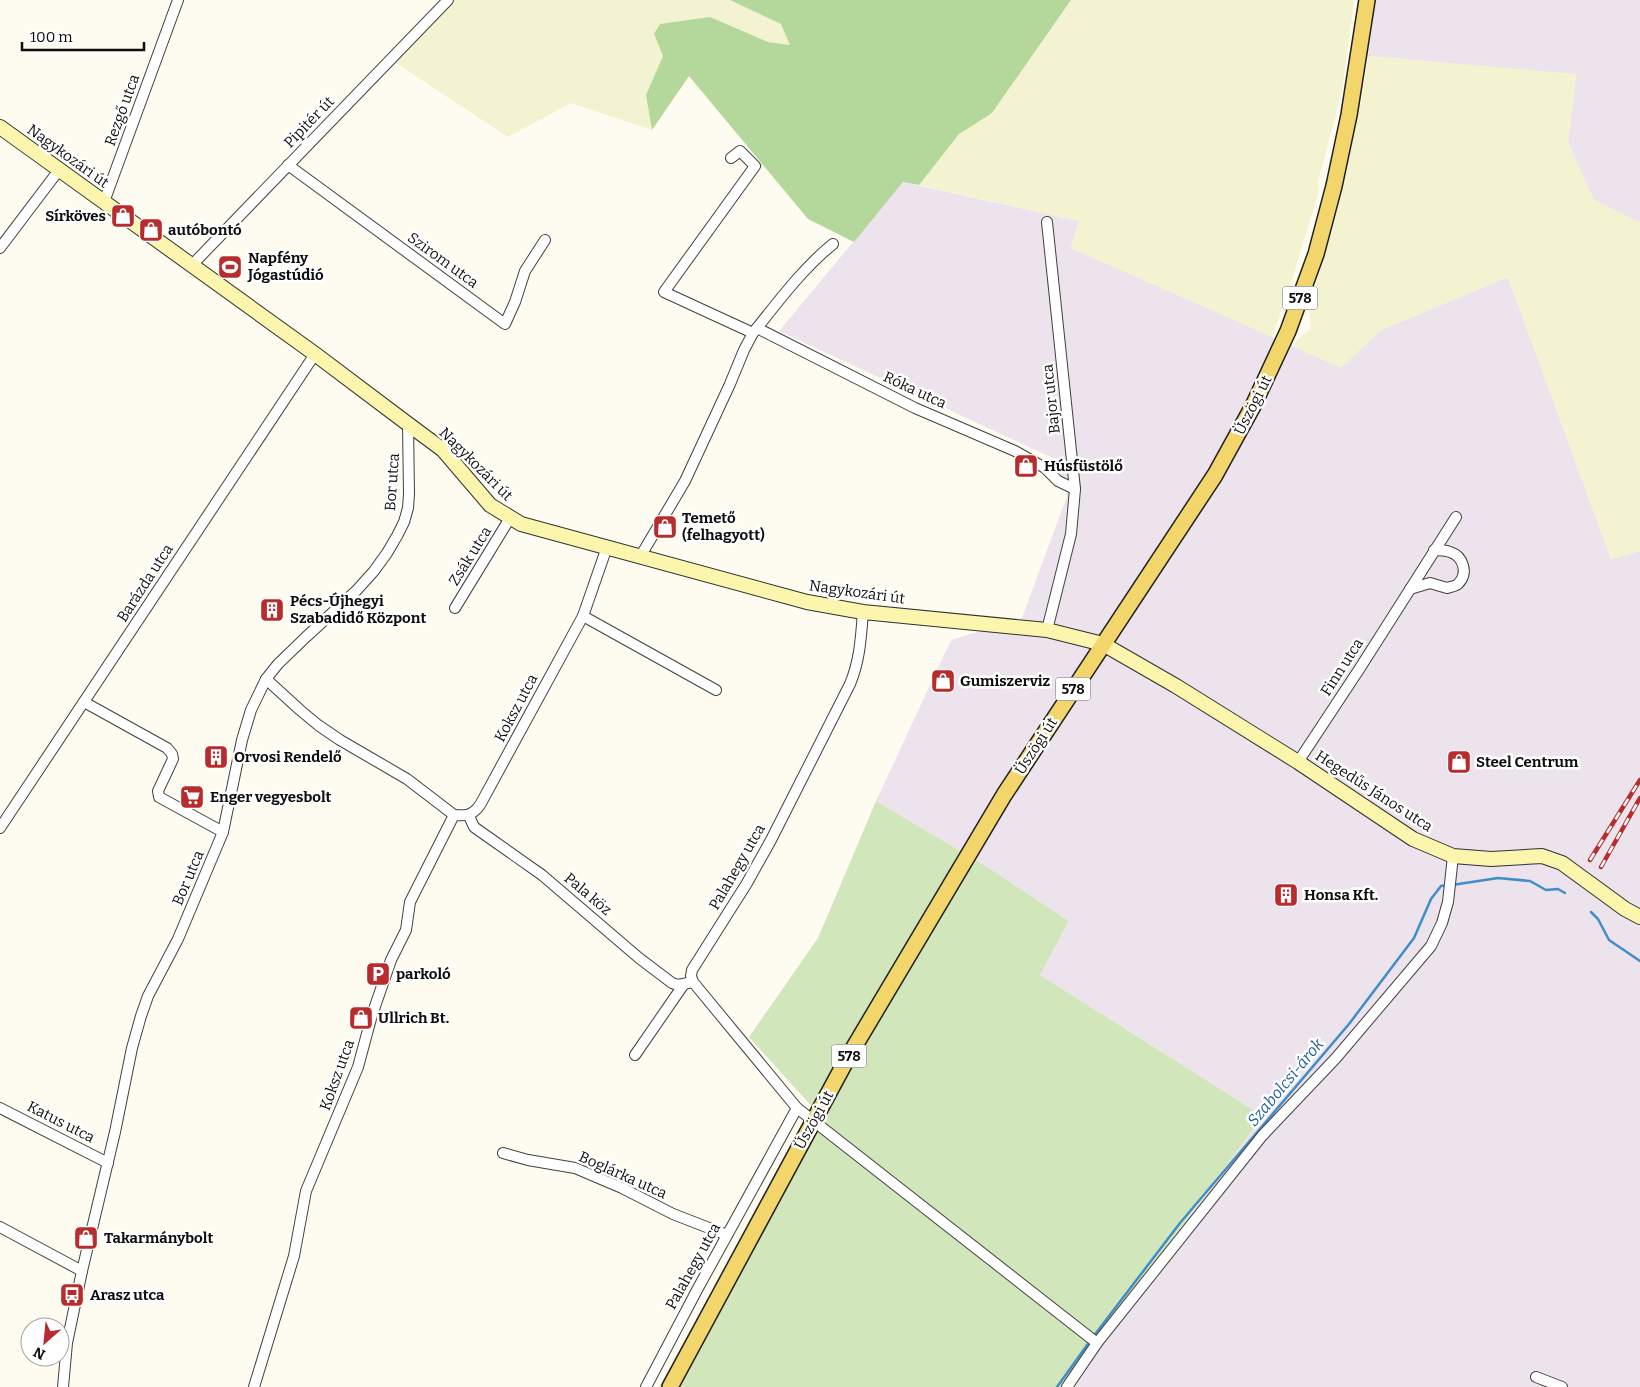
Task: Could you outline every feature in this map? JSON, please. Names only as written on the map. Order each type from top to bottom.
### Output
[{"type":"main road","name":"Üszögi út","points":[[670,1387],[847,1060],[1004,795],[1214,475],[1253,406],[1288,331],[1316,254],[1334,186],[1349,115],[1368,0]]},
{"type":"street","name":"Rezgő utca","points":[[104,202],[178,0]]},
{"type":"street","name":"Pipitér út","points":[[192,264],[448,0]]},
{"type":"street","name":"Nagykozári út","points":[[0,127],[192,264],[443,450],[490,505],[521,524],[807,602],[863,612],[1047,630],[1103,644]]},
{"type":"street","name":"Róka utca","points":[[731,158],[740,151],[755,166],[664,292],[755,330],[914,408],[1015,451],[1045,468],[1058,481],[1075,489]]},
{"type":"street","name":"Szirom utca","points":[[288,165],[505,324],[515,302],[525,271],[545,240]]},
{"type":"street","points":[[0,248],[59,170]]},
{"type":"street","name":"Bajor utca","points":[[1047,222],[1075,489],[1071,534],[1047,630]]},
{"type":"street","points":[[640,557],[685,481],[744,350],[755,330],[818,256],[833,244]]},
{"type":"street","name":"Barázda utca","points":[[0,828],[315,354]]},
{"type":"street","name":"Bor utca","points":[[63,1387],[67,1342],[82,1271],[108,1163],[132,1048],[148,996],[178,939],[223,832],[242,740],[252,710],[266,680],[278,664],[356,591],[374,571],[398,536],[408,508],[410,456],[408,424]]},
{"type":"street","name":"Finn utca","points":[[1298,762],[1456,517]]},
{"type":"street","name":"Zsák utca","points":[[455,608],[510,518]]},
{"type":"street","name":"Koksz utca","points":[[469,816],[476,812],[480,805],[583,616],[607,547]]},
{"type":"street","points":[[1410,589],[1430,583],[1447,588],[1458,584],[1464,572],[1464,565],[1459,556],[1452,552],[1434,550]]},
{"type":"street","name":"Palahegy utca","points":[[688,983],[692,970],[747,883],[771,840],[850,684],[860,649],[863,612]]},
{"type":"street","points":[[583,616],[716,690]]},
{"type":"street","name":"Hegedűs János utca","points":[[1103,644],[1176,686],[1298,762],[1412,839],[1453,856],[1491,859],[1542,856],[1550,858],[1567,866],[1625,909],[1640,917]]},
{"type":"street","points":[[266,680],[318,725],[407,779],[454,815],[469,816]]},
{"type":"street","points":[[84,702],[167,748],[172,754],[170,768],[158,791],[159,797],[223,832]]},
{"type":"street","name":"Koksz utca","points":[[254,1387],[294,1256],[306,1191],[358,1068],[372,1015],[391,960],[406,930],[410,902],[454,815]]},
{"type":"street","name":"Pala köz","points":[[469,816],[474,827],[542,875],[639,958],[672,983],[678,985],[688,983]]},
{"type":"street","points":[[1067,1387],[1093,1340],[1262,1136],[1336,1058],[1432,946],[1442,923],[1451,880],[1453,856]]},
{"type":"street","points":[[635,1055],[688,983],[797,1108],[1093,1340]]},
{"type":"street","name":"Katus utca","points":[[0,1108],[108,1163]]},
{"type":"street","name":"Palahegy utca","points":[[646,1387],[797,1108]]},
{"type":"street","name":"Boglárka utca","points":[[503,1153],[528,1160],[574,1168],[622,1188],[673,1214],[727,1235]]},
{"type":"street","points":[[0,1227],[82,1271]]},
{"type":"street","points":[[1536,1377],[1562,1387]]},
{"type":"shaded area","points":[[1376,0],[1640,0],[1640,223],[1594,200],[1568,143],[1576,75],[1368,56]]},
{"type":"shaded area","points":[[903,182],[1079,221],[1071,248],[1341,367],[1381,330],[1508,277],[1611,559],[1640,551],[1640,1387],[1063,1387],[1263,1116],[1040,975],[1069,921],[989,868],[876,801],[951,640],[1022,618],[1067,496],[1057,460],[779,331]]},
{"type":"green space","points":[[454,0],[730,0],[781,24],[791,45],[768,42],[710,17],[654,34],[663,56],[646,95],[652,130],[571,103],[508,137],[396,63]]},
{"type":"green space","points":[[730,0],[1071,0],[992,113],[959,134],[919,185],[903,182],[854,242],[808,219],[689,76],[652,130],[646,95],[663,56],[654,34],[660,24],[710,17],[768,42],[790,45],[781,24]]},
{"type":"green space","points":[[1071,0],[1354,0],[1342,91],[1318,182],[1319,191],[1291,283],[1272,337],[1071,248],[1079,221],[919,185],[959,133],[992,113]]},
{"type":"green space","points":[[1368,56],[1576,74],[1568,143],[1594,200],[1640,223],[1640,551],[1611,559],[1508,277],[1381,330],[1341,368],[1294,347],[1298,339],[1311,329],[1309,310],[1339,204],[1361,103]]},
{"type":"green space","points":[[876,801],[989,868],[1069,921],[1040,975],[1263,1116],[1063,1387],[659,1387],[813,1108],[749,1037],[818,938]]},
{"type":"waterway","name":"Szabolcsi-árok","points":[[1452,885],[1498,878],[1530,881],[1546,890],[1558,889],[1565,893]]},
{"type":"waterway","name":"Szabolcsi-árok","points":[[1093,1337],[1180,1223],[1349,1024],[1414,938],[1431,899],[1441,886],[1447,885]]},
{"type":"waterway","name":"Szabolcsi-árok","points":[[1591,912],[1598,919],[1609,940],[1640,961]]},
{"type":"waterway","name":"Szabolcsi-árok","points":[[1057,1387],[1090,1341]]},
{"type":"railway","points":[[1590,860],[1640,780]]},
{"type":"railway","points":[[1601,867],[1640,798]]},
{"type":"place","name":"Sírköves","points":[[123,216]]},
{"type":"place","name":"autóbontó","points":[[151,230]]},
{"type":"place","name":"Napfény Jógastúdió","points":[[230,267]]},
{"type":"place","name":"Húsfüstölő","points":[[1026,466]]},
{"type":"place","name":"Temető (felhagyott)","points":[[665,527]]},
{"type":"place","name":"Pécs-Újhegyi Szabadidő Központ","points":[[272,610]]},
{"type":"place","name":"Gumiszerviz","points":[[943,681]]},
{"type":"place","name":"Orvosi Rendelő","points":[[216,757]]},
{"type":"place","name":"Steel Centrum","points":[[1459,762]]},
{"type":"place","name":"Enger vegyesbolt","points":[[192,797]]},
{"type":"place","name":"Honsa Kft.","points":[[1286,895]]},
{"type":"place","name":"parkoló","points":[[378,974]]},
{"type":"place","name":"Ullrich Bt.","points":[[361,1018]]},
{"type":"place","name":"Takarmánybolt","points":[[86,1238]]},
{"type":"place","name":"Arasz utca","points":[[72,1295]]}]
